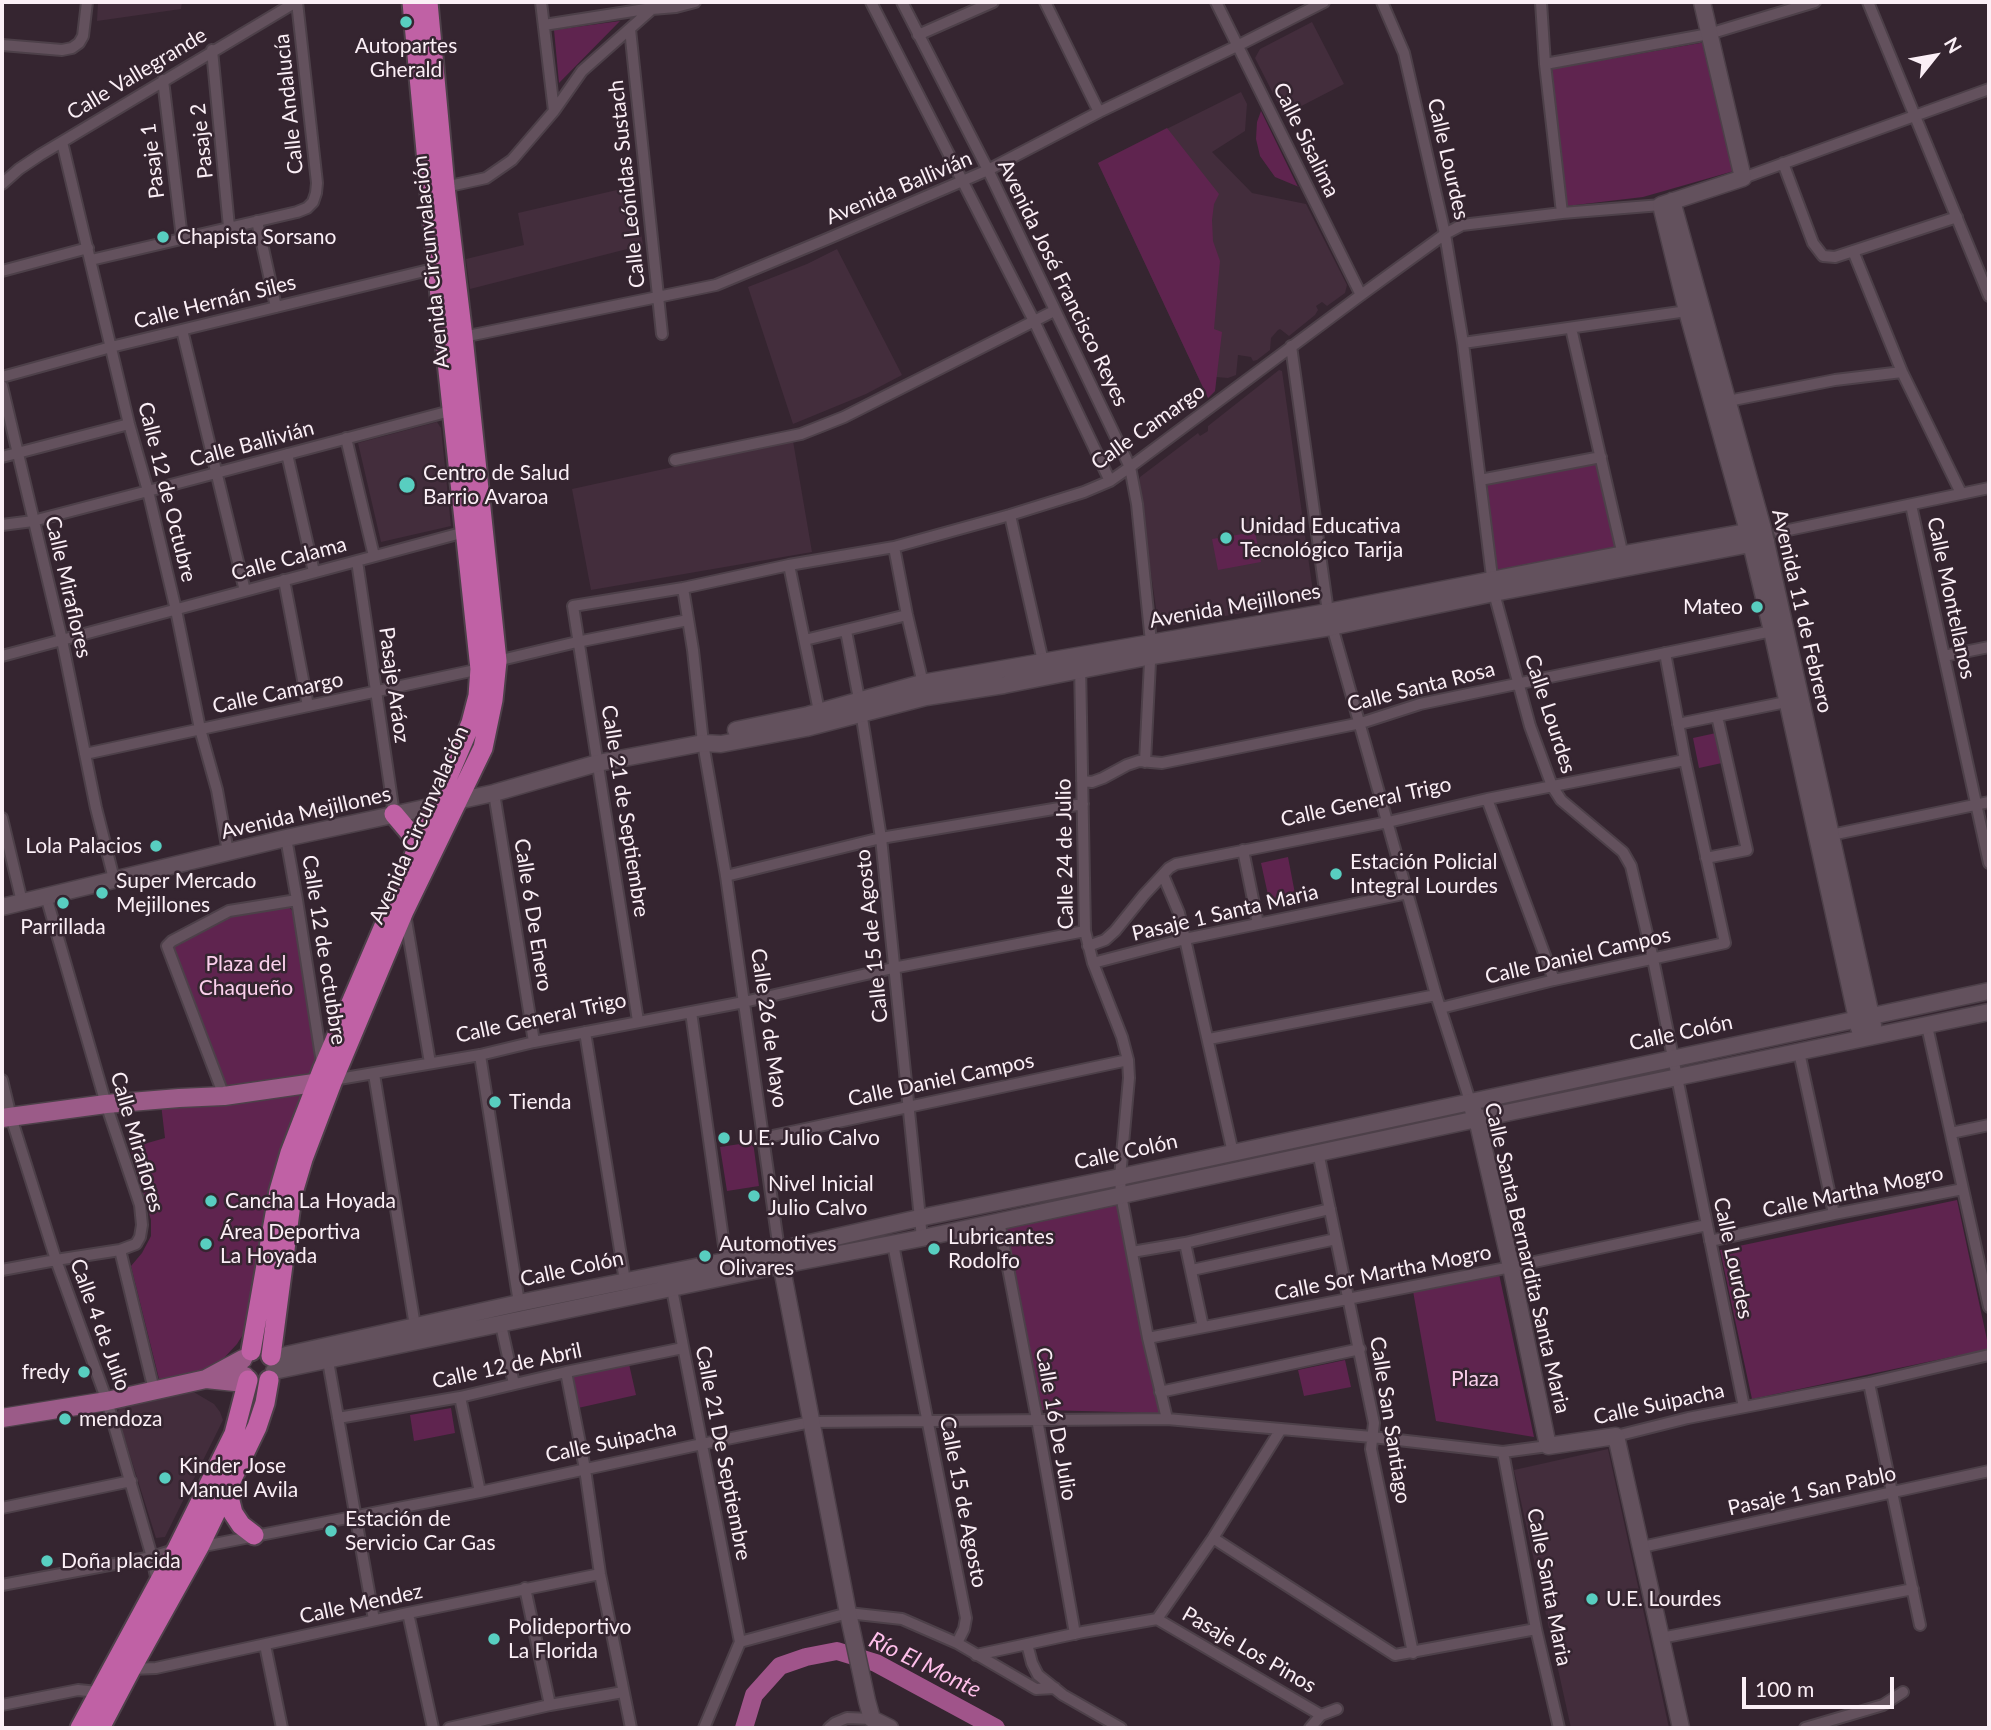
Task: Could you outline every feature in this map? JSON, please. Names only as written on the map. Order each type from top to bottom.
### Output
[{"type":"highway","name":"Avenida Circunvalación","points":[[100,1728],[199,1547],[257,1427],[272,1367],[292,1196],[314,1129],[325,1077],[417,847],[471,723],[488,665],[461,407],[437,268],[412,2]]},
{"type":"highway","name":"Avenida Circunvalación","points":[[80,1728],[177,1549],[234,1434],[279,1191],[290,1153],[483,748],[493,700],[465,532],[461,407],[463,337],[445,187],[428,2]]},
{"type":"highway","points":[[394,814],[410,833],[417,847]]},
{"type":"highway","points":[[262,1350],[272,1367],[259,1383],[247,1367],[262,1350]]},
{"type":"highway","points":[[229,1485],[233,1513],[254,1535]]},
{"type":"main road","name":"Calle General Trigo","points":[[6,1118],[106,1104],[223,1096],[325,1077]]},
{"type":"main road","points":[[2,1418],[107,1401],[247,1367]]},
{"type":"street","points":[[2,45],[62,50],[72,48],[83,36],[87,2]]},
{"type":"street","name":"Calle Vallegrande","points":[[2,184],[19,169],[62,142],[296,2]]},
{"type":"street","name":"Calle Andalucía","points":[[257,221],[307,208],[316,193],[296,2]]},
{"type":"street","points":[[541,2],[554,111]]},
{"type":"street","points":[[544,25],[651,5],[676,8],[695,2]]},
{"type":"street","name":"Avenida José Francisco Reyes","points":[[871,2],[1034,321],[1110,481]]},
{"type":"street","name":"Avenida José Francisco Reyes","points":[[902,2],[988,170],[1130,467],[1137,504],[1152,649],[1145,762]]},
{"type":"street","points":[[918,35],[993,2]]},
{"type":"street","points":[[1045,2],[1099,112]]},
{"type":"street","name":"Calle Sisalima","points":[[1216,2],[1361,295]]},
{"type":"street","name":"Avenida Ballivián","points":[[463,337],[716,285],[988,170],[1099,112],[1239,46],[1324,2]]},
{"type":"street","name":"Calle Lourdes","points":[[1382,2],[1404,53],[1445,234],[1463,343],[1493,587],[1530,726],[1552,786],[1561,800],[1623,852],[1632,866],[1744,1407]]},
{"type":"street","points":[[1541,2],[1545,64],[1562,213]]},
{"type":"street","points":[[1702,2],[1743,178]]},
{"type":"street","points":[[1545,64],[1709,34],[1815,2]]},
{"type":"street","points":[[1868,2],[1988,290]]},
{"type":"street","points":[[445,187],[486,178],[512,160],[554,111],[582,71],[630,30],[651,5]]},
{"type":"street","name":"Calle Leónidas Sustach","points":[[630,30],[662,334]]},
{"type":"street","name":"Pasaje 2","points":[[212,50],[229,227]]},
{"type":"street","name":"Pasaje 1","points":[[163,80],[182,238]]},
{"type":"street","points":[[1667,203],[1989,89]]},
{"type":"street","name":"Calle 12 de Octubre","points":[[62,142],[176,610],[200,729],[217,790],[228,852]]},
{"type":"street","points":[[1783,163],[1813,243],[1823,256],[1835,257],[1957,217]]},
{"type":"street","name":"Calle Camargo","points":[[573,606],[683,588],[789,565],[894,547],[1084,492],[1110,481],[1130,467],[1291,346],[1445,234],[1462,225],[1667,203]]},
{"type":"street","name":"Avenida 11 de Febrero","points":[[1667,203],[1687,311],[1761,535],[1772,631],[1786,702],[1823,835]]},
{"type":"street","name":"Avenida 11 de Febrero","points":[[1667,203],[1728,401],[1761,535],[1823,835],[1869,1036]]},
{"type":"street","points":[[2,271],[182,238],[257,221],[276,307]]},
{"type":"street","points":[[1853,251],[1902,372],[1961,493]]},
{"type":"street","name":"Calle Hernán Siles","points":[[2,377],[111,347],[437,268]]},
{"type":"street","points":[[675,460],[801,434],[844,417],[1054,310]]},
{"type":"street","points":[[1463,343],[1687,311]]},
{"type":"street","points":[[1571,328],[1624,561]]},
{"type":"street","points":[[182,330],[245,591]]},
{"type":"street","name":"Calle Santa Bernardita Santa Maria","points":[[1291,346],[1330,620],[1436,995],[1477,1119],[1548,1446]]},
{"type":"street","points":[[1728,401],[1835,380],[1902,372]]},
{"type":"street","name":"Calle Miraflores","points":[[2,386],[62,640],[114,879]]},
{"type":"street","name":"Calle Ballivián","points":[[2,525],[33,521],[461,407]]},
{"type":"street","points":[[2,457],[129,424]]},
{"type":"street","points":[[346,438],[374,556]]},
{"type":"street","points":[[287,454],[314,572]]},
{"type":"street","points":[[1480,480],[1601,457]]},
{"type":"street","name":"Avenida Mejillones","points":[[2,908],[286,838],[494,793],[598,763],[703,743],[720,744],[781,732],[860,706],[924,690],[1330,620],[1989,488]]},
{"type":"street","name":"Calle Montellanos","points":[[1911,505],[1989,863]]},
{"type":"street","points":[[1010,515],[1045,669]]},
{"type":"street","name":"Calle Calama","points":[[2,656],[465,532]]},
{"type":"street","points":[[894,547],[924,690]]},
{"type":"street","name":"Pasaje Aráoz","points":[[356,561],[394,814]]},
{"type":"street","points":[[789,565],[819,711]]},
{"type":"street","points":[[284,580],[308,706]]},
{"type":"street","name":"Calle 26 de Mayo","points":[[683,588],[703,743],[726,876],[780,1258],[848,1613],[872,1719]]},
{"type":"street","name":"Calle 21 de Septiembre","points":[[573,606],[638,1021]]},
{"type":"street","points":[[805,640],[907,615]]},
{"type":"street","name":"Calle Camargo","points":[[85,754],[375,692],[578,642],[688,620]]},
{"type":"street","name":"Calle 15 de Agosto","points":[[846,631],[881,838],[922,1238]]},
{"type":"street","name":"Calle Santa Rosa","points":[[1082,781],[1092,782],[1127,765],[1162,763],[1361,723],[1420,704],[1518,682],[1772,631]]},
{"type":"street","points":[[1944,656],[1989,647]]},
{"type":"street","points":[[1665,653],[1706,858],[1747,850],[1717,716]]},
{"type":"street","name":"Calle 24 de Julio","points":[[1079,662],[1085,931],[1093,963],[1122,1037],[1128,1060],[1121,1195],[1148,1338],[1167,1419]]},
{"type":"street","points":[[1678,724],[1786,702]]},
{"type":"street","name":"Avenida Mejillones","points":[[703,743],[718,734],[819,711],[860,706]]},
{"type":"street","name":"Calle General Trigo","points":[[1088,946],[1100,943],[1115,931],[1163,875],[1176,864],[1685,760]]},
{"type":"street","name":"Calle 6 De Enero","points":[[494,793],[534,1042]]},
{"type":"street","points":[[1487,799],[1554,980]]},
{"type":"street","points":[[1823,835],[1989,802]]},
{"type":"street","points":[[726,876],[881,838],[1083,804]]},
{"type":"street","points":[[2,818],[22,902]]},
{"type":"street","name":"Calle 12 de octubbre","points":[[286,838],[325,1077]]},
{"type":"street","points":[[1243,850],[1258,924]]},
{"type":"street","name":"Calle Daniel Campos","points":[[1441,1008],[1725,943],[1706,858]]},
{"type":"street","points":[[1163,875],[1179,913],[1233,1153]]},
{"type":"street","name":"Pasaje 1 Santa Maria","points":[[1093,963],[1185,939],[1408,893]]},
{"type":"street","name":"Calle Miraflores","points":[[46,896],[106,1104],[140,1206],[140,1237],[136,1244],[120,1250]]},
{"type":"street","points":[[223,1096],[167,946],[229,911],[297,900]]},
{"type":"street","points":[[404,911],[430,1063]]},
{"type":"street","name":"Calle General Trigo","points":[[325,1077],[374,1074],[480,1055],[638,1021],[744,1002],[893,968],[1085,931]]},
{"type":"street","name":"Calle Colón","points":[[272,1367],[328,1361],[672,1288],[919,1218],[1989,991]]},
{"type":"street","points":[[1209,1039],[1436,995]]},
{"type":"street","points":[[691,1012],[726,1260]]},
{"type":"street","name":"Calle Colón","points":[[272,1367],[286,1355],[726,1260],[780,1258],[893,1244],[1989,1012]]},
{"type":"street","points":[[1927,1026],[1989,1307]]},
{"type":"street","points":[[585,1032],[625,1281]]},
{"type":"street","points":[[1799,1052],[1835,1214]]},
{"type":"street","points":[[480,1055],[519,1303]]},
{"type":"street","name":"Calle Daniel Campos","points":[[763,1138],[1128,1060]]},
{"type":"street","points":[[374,1074],[415,1326]]},
{"type":"street","name":"Calle 4 de Julio","points":[[2,1080],[6,1118],[107,1401],[158,1584]]},
{"type":"street","points":[[1951,1133],[1989,1125]]},
{"type":"street","name":"Calle San Santiago","points":[[1318,1152],[1360,1349],[1374,1423],[1371,1449],[1413,1653]]},
{"type":"street","name":"Calle Martha Mogro","points":[[1710,1241],[1963,1189]]},
{"type":"street","points":[[1132,1252],[1330,1209]]},
{"type":"street","name":"Calle 16 De Julio","points":[[999,1221],[1075,1634]]},
{"type":"street","name":"Calle Sor Martha Mogro","points":[[1148,1338],[1511,1267],[1707,1225]]},
{"type":"street","points":[[1192,1270],[1336,1239]]},
{"type":"street","points":[[1185,1242],[1203,1327]]},
{"type":"street","name":"Calle 15 de Agosto","points":[[893,1244],[965,1618],[964,1629],[957,1643]]},
{"type":"street","points":[[1976,1247],[1989,1244]]},
{"type":"street","points":[[2,1270],[120,1250],[154,1390]]},
{"type":"street","name":"Calle 21 De Septiembre","points":[[668,1272],[740,1642]]},
{"type":"street","points":[[501,1325],[514,1384]]},
{"type":"street","name":"Calle 12 de Abril","points":[[338,1418],[460,1397],[683,1348]]},
{"type":"street","points":[[1160,1392],[1360,1349]]},
{"type":"street","name":"Calle Suipacha","points":[[199,1547],[811,1423],[1167,1419],[1372,1437],[1503,1452],[1616,1436],[1688,1418],[1869,1383],[1989,1355]]},
{"type":"street","points":[[328,1361],[374,1620]]},
{"type":"street","points":[[566,1372],[585,1469],[600,1574],[631,1728]]},
{"type":"street","points":[[1869,1383],[1920,1625]]},
{"type":"street","points":[[460,1397],[480,1492]]},
{"type":"street","points":[[976,1655],[1157,1619],[1213,1538],[1281,1429]]},
{"type":"street","points":[[1616,1436],[1681,1728]]},
{"type":"street","name":"Calle Santa Maria","points":[[1503,1452],[1536,1629],[1559,1728]]},
{"type":"street","name":"Pasaje 1 San Pablo","points":[[1642,1547],[1989,1471]]},
{"type":"street","points":[[2,1508],[131,1481]]},
{"type":"street","points":[[1213,1538],[1395,1655],[1536,1629]]},
{"type":"street","points":[[2,1586],[152,1557],[177,1549]]},
{"type":"street","name":"Calle Mendez","points":[[131,1669],[156,1668],[600,1574]]},
{"type":"street","points":[[525,1588],[550,1705]]},
{"type":"street","points":[[1661,1638],[1913,1589]]},
{"type":"street","points":[[408,1613],[433,1728]]},
{"type":"street","points":[[705,1728],[740,1642],[848,1613],[902,1619],[957,1643],[1036,1689],[1055,1688]]},
{"type":"street","name":"Pasaje Los Pinos","points":[[1157,1619],[1321,1715]]},
{"type":"street","points":[[1027,1644],[1038,1675],[1121,1728]]},
{"type":"street","points":[[265,1645],[282,1728]]},
{"type":"street","points":[[2,1705],[78,1690],[98,1692]]},
{"type":"street","points":[[449,1728],[623,1692]]},
{"type":"street","points":[[1805,1728],[1883,1705],[1903,1692]]},
{"type":"street","points":[[1310,1728],[1321,1715],[1337,1709]]},
{"type":"street","points":[[829,1728],[847,1718],[872,1719],[890,1728]]},
{"type":"shaded area","points":[[98,2],[182,2],[181,9],[97,21]]},
{"type":"shaded area","points":[[1312,22],[1344,84],[1284,115],[1255,58],[1260,49]]},
{"type":"shaded area","points":[[1241,92],[1247,104],[1245,131],[1212,152],[1252,193],[1306,204],[1347,285],[1345,293],[1327,306],[1322,302],[1316,306],[1318,310],[1315,315],[1289,336],[1278,330],[1271,338],[1270,350],[1257,360],[1238,355],[1236,375],[1228,378],[1216,377],[1215,391],[1208,398],[1098,163]]},
{"type":"shaded area","points":[[634,186],[643,245],[470,289],[466,259],[524,245],[518,213]]},
{"type":"shaded area","points":[[837,249],[902,375],[866,394],[793,424],[748,287]]},
{"type":"shaded area","name":"Unidad Educativa Tecnológico Tarija","points":[[1279,370],[1282,371],[1313,592],[1310,601],[1163,627],[1158,622],[1138,484],[1140,477],[1198,433],[1200,436],[1208,431],[1208,426]]},
{"type":"shaded area","name":"Centro de Salud Barrio Avaroa","points":[[437,422],[441,428],[451,526],[381,542],[358,443]]},
{"type":"shaded area","points":[[793,441],[812,552],[591,590],[572,489]]},
{"type":"shaded area","name":"Kinder Jose Manuel Avila","points":[[192,1391],[214,1404],[223,1420],[165,1537],[156,1538],[117,1414],[120,1406]]},
{"type":"shaded area","name":"U.E. Lourdes","points":[[1608,1449],[1669,1728],[1571,1728],[1514,1470]]},
{"type":"green space","points":[[620,21],[559,83],[554,30]]},
{"type":"green space","points":[[1706,42],[1734,171],[1643,197],[1567,206],[1552,69]]},
{"type":"green space","points":[[1261,111],[1298,186],[1275,177],[1260,156],[1256,139]]},
{"type":"green space","points":[[1167,128],[1219,194],[1214,204],[1212,220],[1213,241],[1220,261],[1214,329],[1222,332],[1215,391],[1208,398],[1098,163]]},
{"type":"green space","points":[[1597,463],[1618,549],[1497,571],[1487,484]]},
{"type":"green space","points":[[1255,532],[1261,562],[1218,570],[1212,539]]},
{"type":"green space","points":[[1716,733],[1722,763],[1699,768],[1693,738]]},
{"type":"green space","points":[[1288,857],[1296,899],[1270,904],[1261,863]]},
{"type":"green space","name":"Plaza del Chaqueño","points":[[289,907],[294,913],[317,1069],[315,1076],[234,1089],[226,1086],[173,948],[227,917]]},
{"type":"green space","name":"Área Deportiva La Hoyada","points":[[306,1088],[249,1325],[223,1359],[200,1373],[160,1383],[131,1266],[151,1236],[151,1220],[130,1148],[165,1138],[161,1104]]},
{"type":"green space","points":[[753,1142],[759,1186],[727,1191],[720,1147]]},
{"type":"green space","points":[[1957,1200],[1989,1349],[1752,1399],[1720,1250]]},
{"type":"green space","points":[[1116,1201],[1159,1413],[1042,1410],[1006,1227]]},
{"type":"green space","name":"Plaza","points":[[1499,1274],[1534,1437],[1436,1421],[1413,1291]]},
{"type":"green space","points":[[1345,1360],[1351,1387],[1304,1396],[1298,1370]]},
{"type":"green space","points":[[629,1364],[636,1395],[578,1408],[571,1377]]},
{"type":"green space","points":[[451,1408],[455,1433],[414,1441],[410,1415]]},
{"type":"waterway","name":"Río El Monte","points":[[744,1728],[754,1695],[780,1666],[837,1651],[876,1663],[996,1728]]},
{"type":"place","name":"Autopartes Gherald","points":[[406,22]]},
{"type":"place","name":"Chapista Sorsano","points":[[163,237]]},
{"type":"place","name":"Centro de Salud Barrio Avaroa","points":[[407,485]]},
{"type":"place","name":"Unidad Educativa Tecnológico Tarija","points":[[1226,538]]},
{"type":"place","name":"Mateo","points":[[1757,607]]},
{"type":"place","name":"Lola Palacios","points":[[156,846]]},
{"type":"place","name":"Estación Policial Integral Lourdes","points":[[1336,874]]},
{"type":"place","name":"Super Mercado Mejillones","points":[[102,893]]},
{"type":"place","name":"Parrillada","points":[[63,903]]},
{"type":"place","name":"Tienda","points":[[495,1102]]},
{"type":"place","name":"U.E. Julio Calvo","points":[[724,1138]]},
{"type":"place","name":"Nivel Inicial Julio Calvo","points":[[754,1196]]},
{"type":"place","name":"Cancha La Hoyada","points":[[211,1201]]},
{"type":"place","name":"Área Deportiva La Hoyada","points":[[206,1244]]},
{"type":"place","name":"Lubricantes Rodolfo","points":[[934,1249]]},
{"type":"place","name":"Automotives Olivares","points":[[705,1256]]},
{"type":"place","name":"fredy","points":[[84,1372]]},
{"type":"place","name":"mendoza","points":[[65,1419]]},
{"type":"place","name":"Kinder Jose Manuel Avila","points":[[165,1478]]},
{"type":"place","name":"Estación de Servicio Car Gas","points":[[331,1531]]},
{"type":"place","name":"Doña placida","points":[[47,1561]]},
{"type":"place","name":"U.E. Lourdes","points":[[1592,1599]]},
{"type":"place","name":"Polideportivo La Florida","points":[[494,1639]]}]
